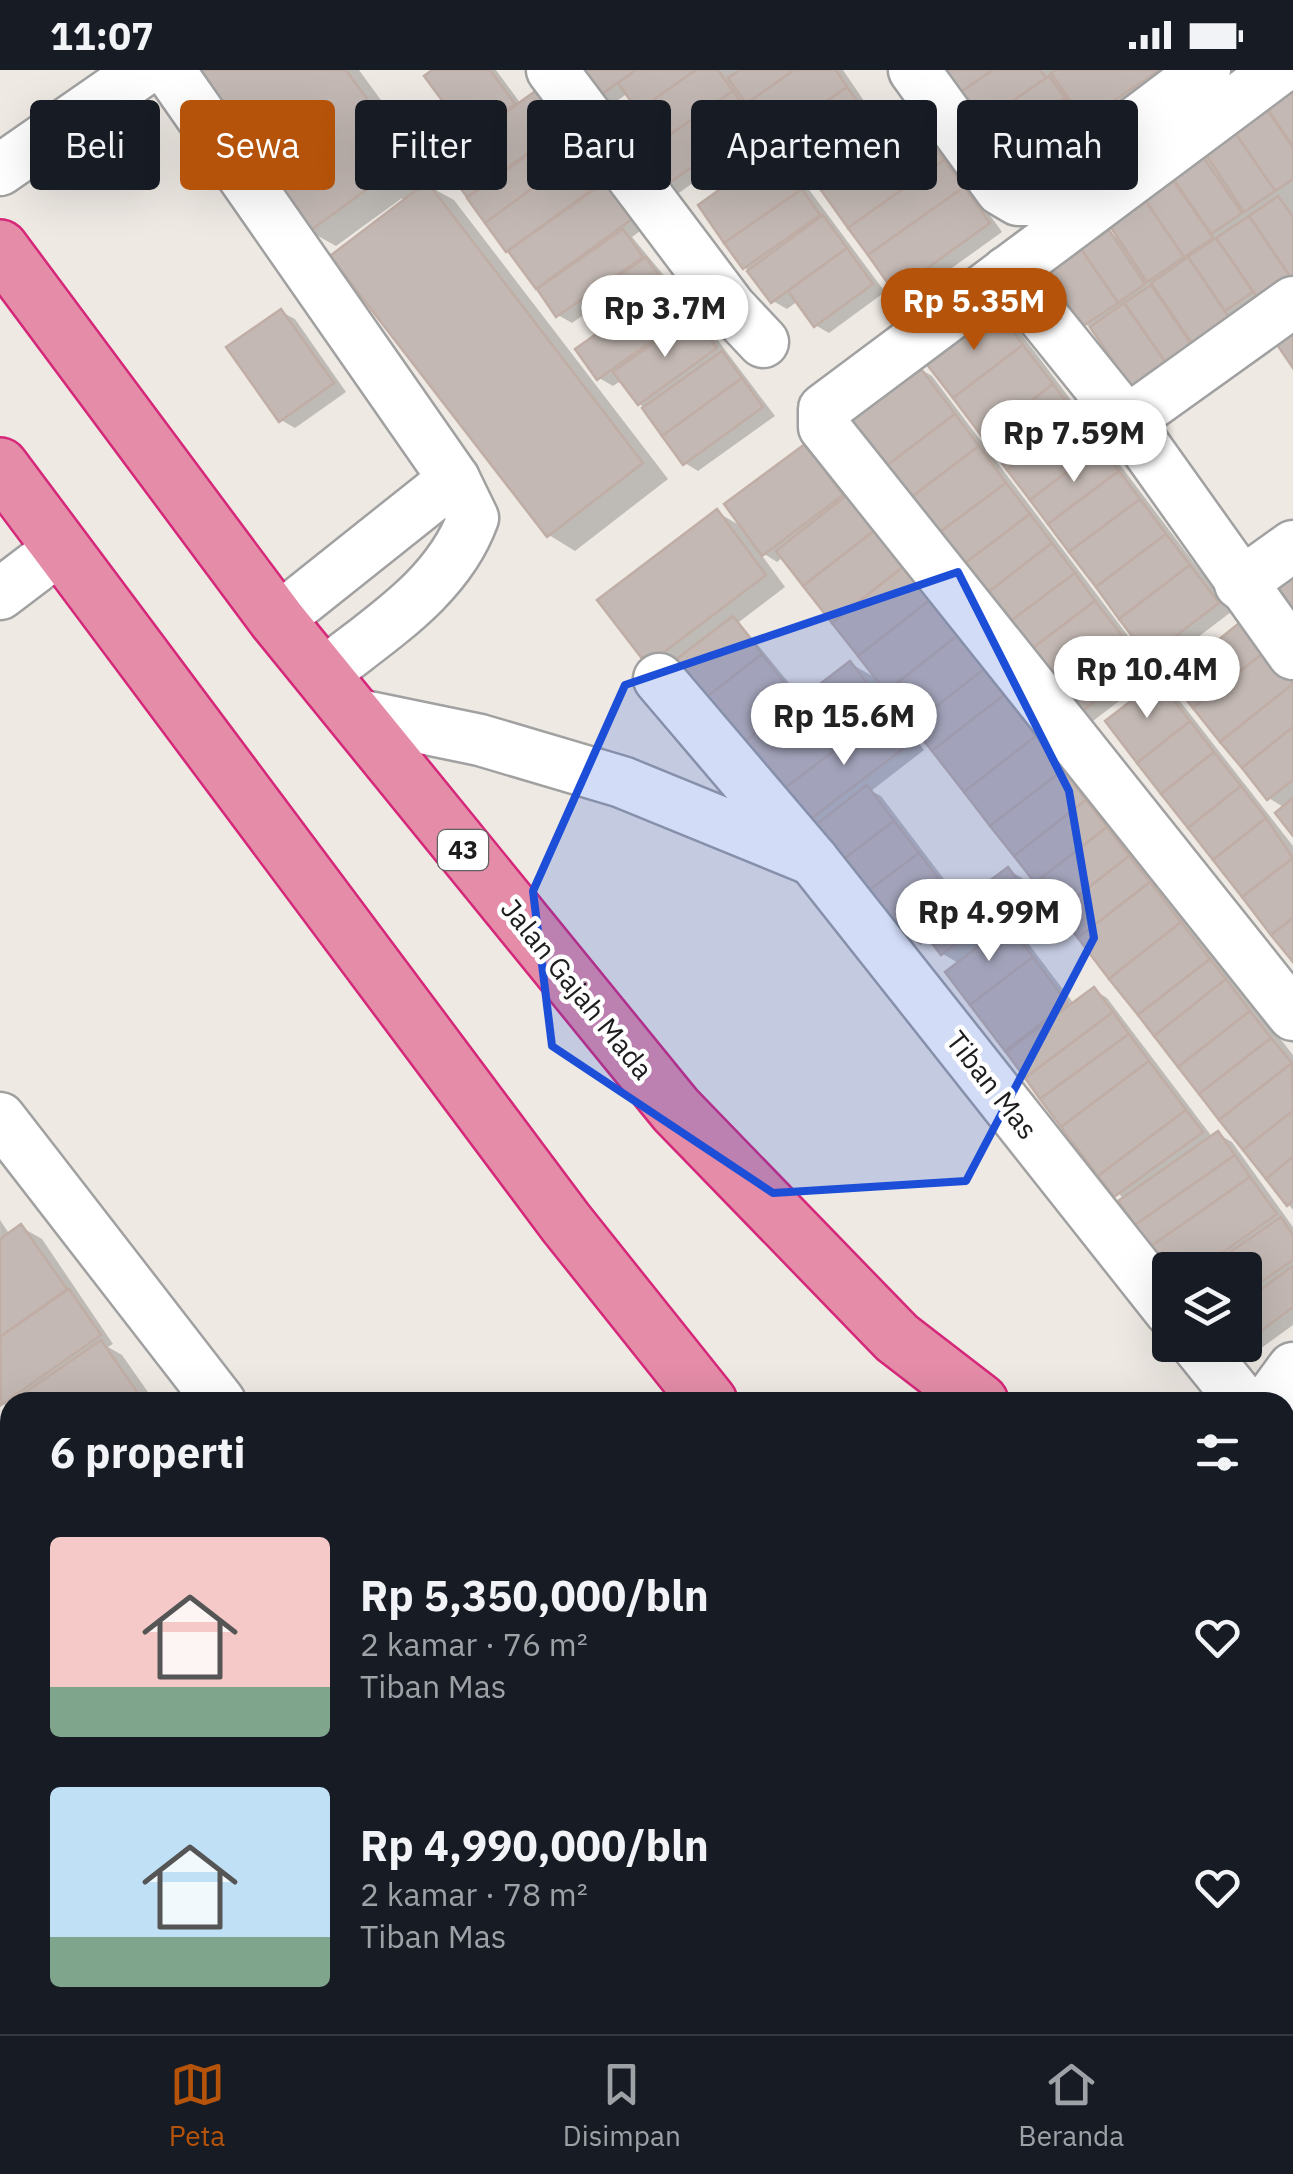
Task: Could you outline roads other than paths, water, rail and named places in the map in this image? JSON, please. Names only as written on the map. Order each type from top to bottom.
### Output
[{"type":"highway","name":"Jalan Gajah Mada","points":[[0,248],[277,620],[676,1110],[897,1338],[967,1392]]},
{"type":"highway","points":[[0,466],[566,1224],[701,1392]]},
{"type":"street","points":[[0,170],[144,70]]},
{"type":"street","points":[[169,70],[454,479],[473,518],[460,553],[338,694]]},
{"type":"street","points":[[552,70],[731,308],[763,342]]},
{"type":"street","points":[[914,70],[1000,190],[1018,200],[1033,200],[1205,70]]},
{"type":"street","points":[[1278,70],[824,409],[824,428],[1293,1015]]},
{"type":"street","points":[[1008,272],[1127,421],[1293,654]]},
{"type":"street","points":[[1127,421],[1293,302]]},
{"type":"street","points":[[277,620],[454,479]]},
{"type":"street","points":[[1240,584],[1293,546]]},
{"type":"street","points":[[0,594],[62,547]]},
{"type":"street","name":"Tiban Mas","points":[[659,679],[813,860],[1152,1288]]},
{"type":"street","name":"Tiban Mas","points":[[338,694],[622,782],[813,860]]},
{"type":"street","points":[[0,1118],[212,1392]]},
{"type":"street","points":[[1211,1362],[1235,1392]]},
{"type":"street","points":[[1275,1392],[1293,1368]]}]
